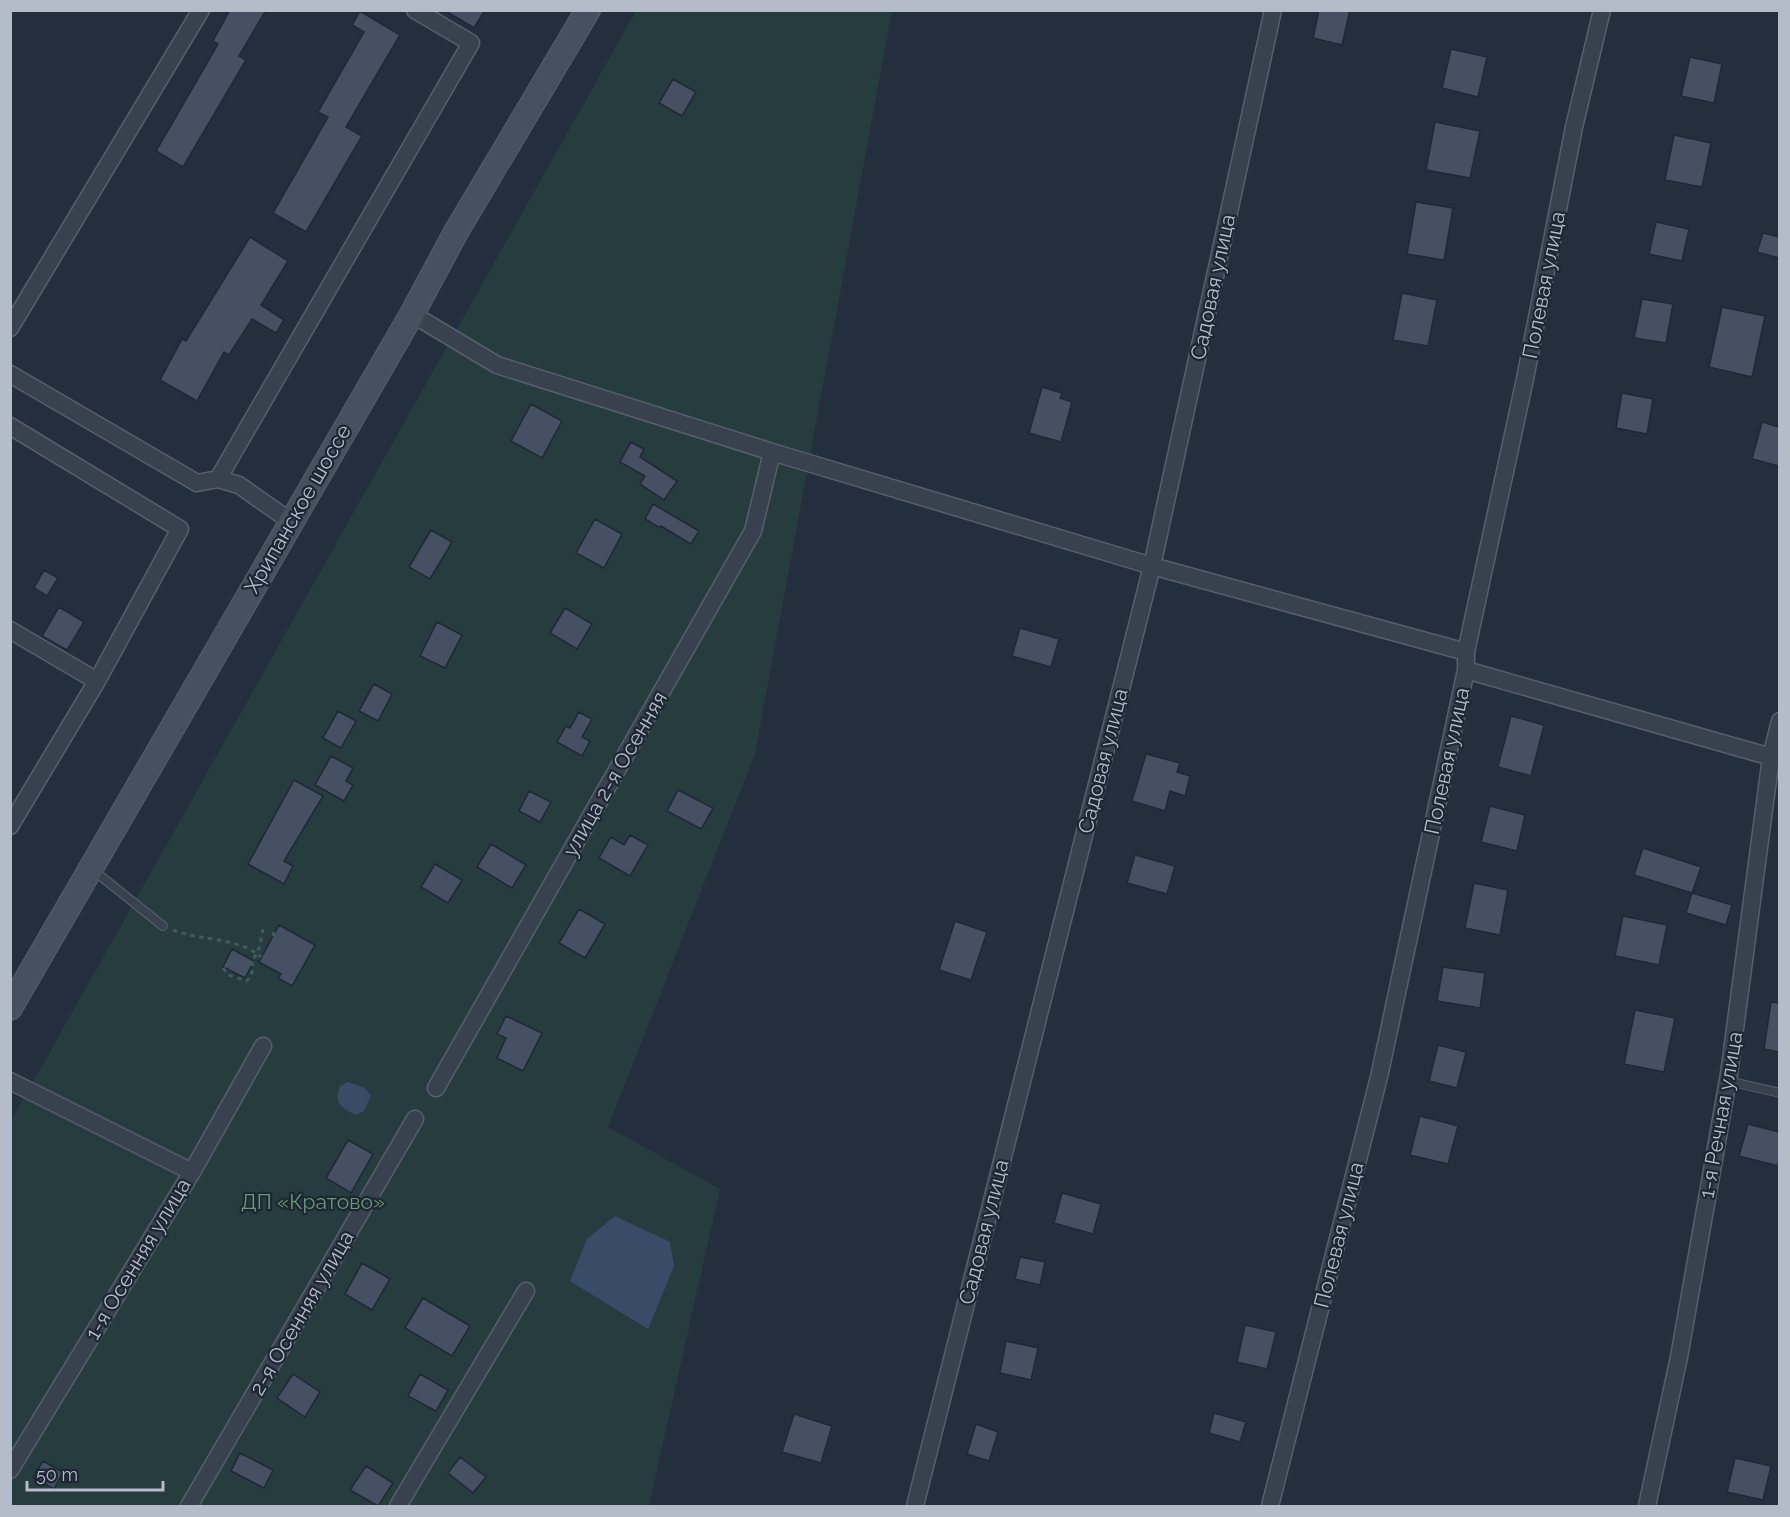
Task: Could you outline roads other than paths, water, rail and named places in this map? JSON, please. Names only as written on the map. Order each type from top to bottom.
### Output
[{"type":"main road","name":"Хрипанское шоссе","points":[[10,1008],[290,521],[412,314],[456,232],[588,10]]},
{"type":"street","points":[[10,328],[201,10]]},
{"type":"street","points":[[218,479],[471,44],[415,10]]},
{"type":"street","name":"Садовая улица","points":[[915,1506],[1152,566],[1273,10]]},
{"type":"street","name":"Полевая улица","points":[[1270,1506],[1379,1077],[1466,669],[1466,652],[1525,379],[1574,127],[1602,10]]},
{"type":"street","points":[[412,314],[497,365],[772,452],[1152,566],[1466,652]]},
{"type":"street","points":[[10,374],[197,483],[218,479],[239,485],[290,521]]},
{"type":"street","points":[[10,426],[180,529],[97,681],[10,826]]},
{"type":"street","name":"улица 2-я Осенняя","points":[[436,1088],[753,531],[772,452]]},
{"type":"street","points":[[10,630],[97,681]]},
{"type":"street","points":[[1466,669],[1771,757]]},
{"type":"street","name":"1-я Речная улица","points":[[1647,1506],[1679,1357],[1728,1081],[1771,757],[1779,721]]},
{"type":"street","name":"1-я Осенняя улица","points":[[10,1470],[192,1172],[263,1046]]},
{"type":"street","points":[[10,1081],[192,1172]]},
{"type":"street","name":"2-я Осенняя улица","points":[[189,1506],[415,1119]]},
{"type":"street","points":[[398,1506],[525,1291]]},
{"type":"lane","points":[[91,868],[163,926]]},
{"type":"lane","points":[[1728,1081],[1779,1093]]},
{"type":"water","points":[[348,1082],[365,1088],[371,1096],[364,1111],[356,1115],[342,1107],[338,1101],[340,1086]]},
{"type":"water","points":[[615,1216],[670,1242],[674,1266],[648,1329],[570,1281],[587,1239]]},
{"type":"park label","name":"ДП «Кратово»","points":[[313,1202]]}]
